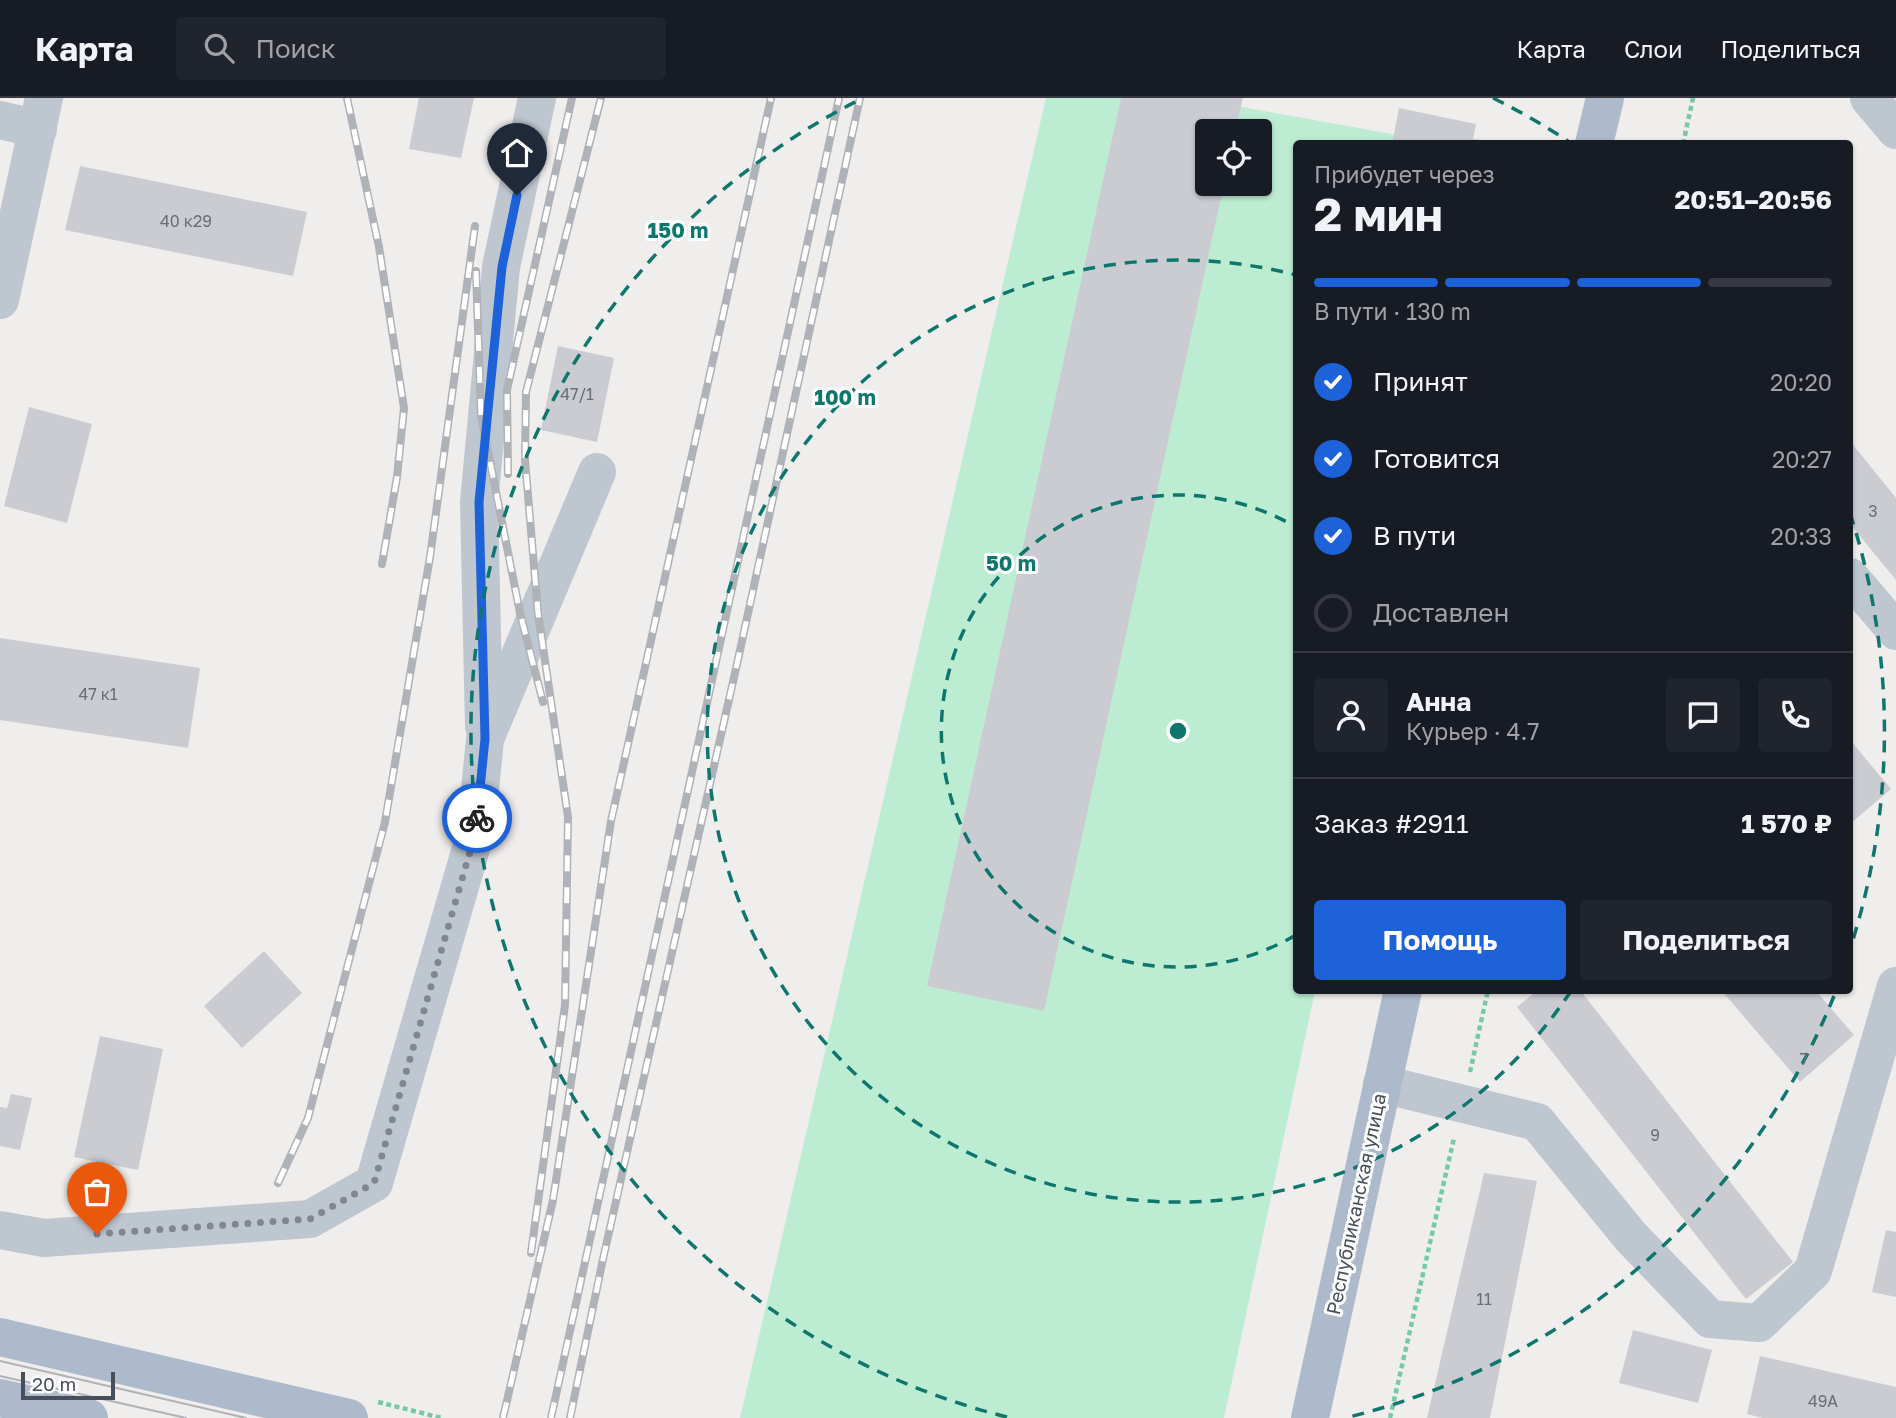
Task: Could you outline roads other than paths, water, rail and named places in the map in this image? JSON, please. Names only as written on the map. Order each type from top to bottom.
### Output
[{"type":"main road","points":[[1595,140],[1605,98]]},
{"type":"main road","name":"Республиканская улица","points":[[1310,1418],[1402,994]]},
{"type":"main road","points":[[0,1337],[349,1418]]},
{"type":"main road","points":[[0,1398],[89,1418]]},
{"type":"lane","points":[[0,1230],[44,1238],[310,1219],[374,1183],[476,831],[485,739],[479,502],[502,267],[537,98]]},
{"type":"lane","points":[[1869,98],[1896,130]]},
{"type":"lane","points":[[0,120],[41,113],[0,300]]},
{"type":"lane","points":[[485,739],[597,472]]},
{"type":"lane","points":[[1853,581],[1896,631]]},
{"type":"lane","points":[[1382,1083],[1536,1122],[1631,1237],[1710,1319],[1759,1323],[1813,1271],[1896,986]]},
{"type":"tram line","points":[[0,1361],[246,1418]]},
{"type":"tram line","points":[[0,1376],[186,1418]]},
{"type":"railway","points":[[347,98],[379,247],[404,408],[397,477],[382,564]]},
{"type":"railway","points":[[508,474],[507,390],[572,98]]},
{"type":"railway","points":[[531,1253],[565,1005],[568,817],[538,613],[525,460],[526,392],[601,98]]},
{"type":"railway","points":[[503,1418],[553,1200],[611,821],[771,98]]},
{"type":"railway","points":[[551,1418],[839,98]]},
{"type":"railway","points":[[570,1418],[860,98]]},
{"type":"railway","points":[[278,1183],[308,1118],[385,822],[430,557],[475,226]]},
{"type":"railway","points":[[476,271],[481,416],[520,613],[543,702]]}]
